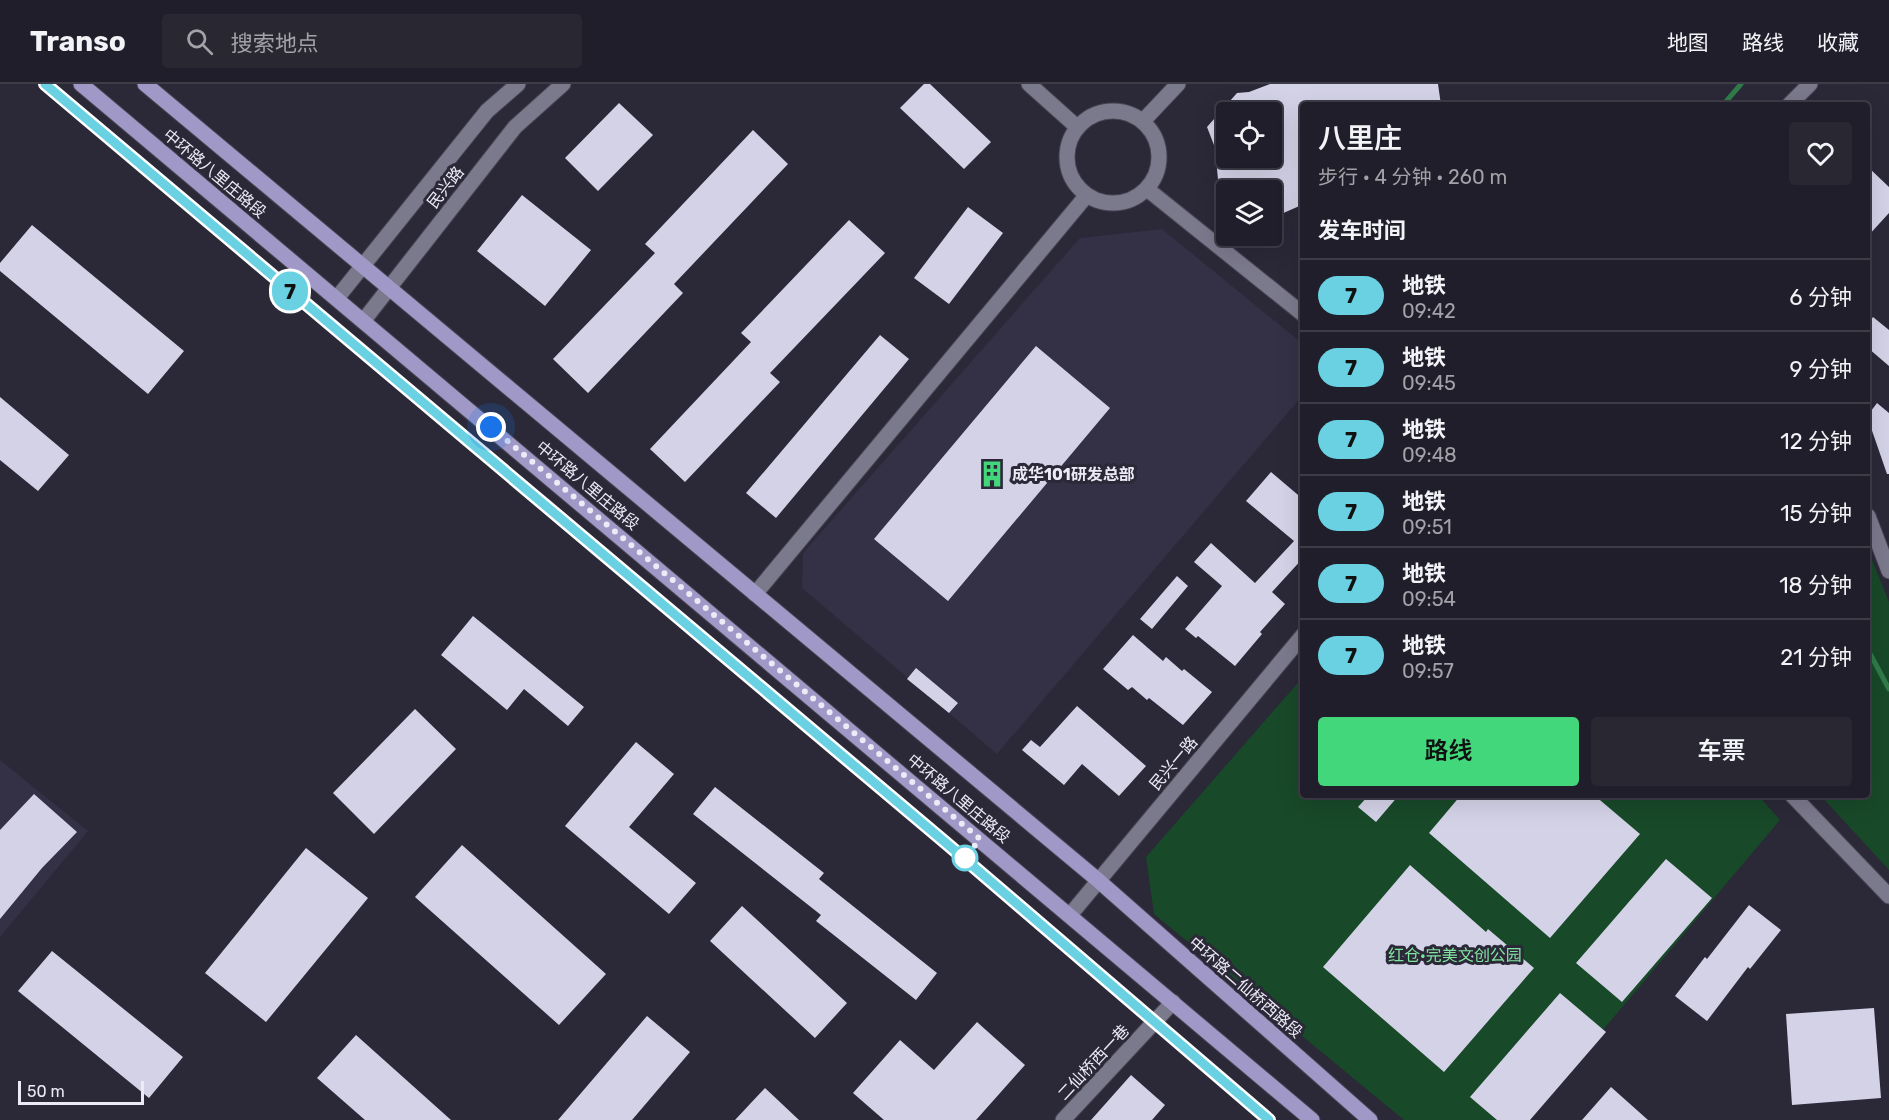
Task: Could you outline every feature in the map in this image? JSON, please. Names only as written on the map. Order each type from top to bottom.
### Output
[{"type":"main road","name":"中环路八里庄路段","points":[[81,84],[1070,915]]},
{"type":"main road","name":"中环路八里庄路段","points":[[145,84],[1099,882]]},
{"type":"main road","name":"中环路二仙桥西路段","points":[[1099,882],[1370,1120]]},
{"type":"main road","points":[[1070,915],[1312,1120]]},
{"type":"street","name":"民兴路","points":[[337,298],[487,111],[518,84]]},
{"type":"street","name":"民兴路","points":[[364,320],[515,127],[563,84]]},
{"type":"street","points":[[1029,84],[1077,127]]},
{"type":"street","points":[[1143,121],[1178,84]]},
{"type":"street","points":[[1793,102],[1810,84]]},
{"type":"street","points":[[1117,110],[1143,121],[1156,139],[1160,160],[1156,176],[1146,189],[1133,198],[1118,203],[1102,202],[1087,195],[1076,184],[1068,170],[1067,154],[1070,139],[1077,127],[1089,117],[1117,110]]},
{"type":"street","points":[[1146,189],[1300,312]]},
{"type":"street","points":[[755,594],[1087,195]]},
{"type":"street","points":[[1870,521],[1889,571]]},
{"type":"street","name":"民兴一路","points":[[1070,915],[1300,639]]},
{"type":"street","points":[[1795,798],[1889,896]]},
{"type":"street","name":"二仙桥西一巷","points":[[1063,1120],[1173,1002]]},
{"type":"shaded area","points":[[1162,229],[1300,342],[1300,399],[997,754],[802,588],[803,553],[1080,238]]},
{"type":"shaded area","points":[[0,760],[88,831],[0,937]]},
{"type":"green space","points":[[1870,555],[1889,602],[1889,870],[1823,798],[1870,798]]},
{"type":"green space","name":"红仓·完美文创公园","points":[[1300,680],[1300,798],[1761,798],[1780,820],[1527,1120],[1404,1120],[1154,914],[1146,857]]},
{"type":"building","points":[[924,84],[930,84],[991,142],[964,169],[900,108]]},
{"type":"building","points":[[1270,84],[1438,84],[1441,102],[1300,102],[1300,206],[1282,214],[1282,180],[1218,180],[1217,168],[1282,168],[1282,102],[1229,102],[1237,93],[1249,92]]},
{"type":"building","points":[[619,103],[653,135],[598,191],[565,158]]},
{"type":"building","points":[[1216,117],[1216,150],[1207,127]]},
{"type":"building","points":[[753,130],[788,164],[674,284],[683,293],[588,393],[553,359],[655,253],[645,244]]},
{"type":"building","points":[[1870,169],[1889,187],[1889,213],[1870,234]]},
{"type":"building","points":[[522,195],[591,250],[545,306],[477,251]]},
{"type":"building","points":[[968,207],[1003,233],[949,304],[914,278]]},
{"type":"building","points":[[849,220],[885,253],[770,373],[780,382],[685,482],[650,449],[751,342],[741,333]]},
{"type":"building","points":[[32,225],[184,351],[148,394],[0,271],[0,263]]},
{"type":"building","points":[[1873,317],[1889,330],[1889,366],[1870,350],[1870,321]]},
{"type":"building","points":[[880,335],[909,359],[776,518],[746,493]]},
{"type":"building","name":"成华101研发总部","points":[[1036,346],[1110,408],[948,601],[874,539]]},
{"type":"building","points":[[0,397],[69,455],[38,491],[0,460]]},
{"type":"building","points":[[1877,403],[1889,413],[1889,474],[1887,474],[1870,425],[1870,412]]},
{"type":"building","points":[[1271,472],[1300,497],[1300,561],[1272,592],[1285,604],[1260,632],[1262,634],[1235,666],[1198,636],[1196,638],[1185,629],[1222,586],[1194,562],[1211,543],[1255,583],[1294,541],[1246,501]]},
{"type":"building","points":[[1177,576],[1188,586],[1152,629],[1140,619]]},
{"type":"building","points":[[473,616],[584,707],[568,726],[524,689],[507,710],[441,655]]},
{"type":"building","points":[[1133,635],[1163,661],[1166,657],[1212,692],[1183,725],[1132,687],[1128,690],[1103,669]]},
{"type":"building","points":[[916,668],[958,703],[949,713],[907,679]]},
{"type":"building","points":[[1077,706],[1146,766],[1119,796],[1082,764],[1064,785],[1022,750],[1031,740],[1040,747]]},
{"type":"building","points":[[415,709],[456,749],[374,834],[333,793]]},
{"type":"building","points":[[636,742],[674,774],[629,827],[696,883],[669,914],[565,826]]},
{"type":"building","points":[[715,787],[824,873],[819,879],[937,973],[916,1000],[816,921],[821,915],[693,814]]},
{"type":"building","points":[[34,794],[77,832],[42,868],[0,919],[0,830]]},
{"type":"building","points":[[1366,798],[1396,798],[1376,822],[1358,807]]},
{"type":"building","points":[[1458,798],[1598,798],[1640,834],[1550,938],[1429,833]]},
{"type":"building","points":[[462,845],[606,974],[559,1025],[415,897]]},
{"type":"building","points":[[306,848],[368,898],[266,1022],[205,973]]},
{"type":"building","points":[[1666,859],[1712,898],[1622,1002],[1576,963]]},
{"type":"building","points":[[1410,865],[1486,932],[1488,929],[1534,968],[1444,1072],[1323,967]]},
{"type":"building","points":[[1749,905],[1781,930],[1750,969],[1748,967],[1707,1021],[1675,996]]},
{"type":"building","points":[[742,906],[847,1003],[815,1038],[710,941]]},
{"type":"building","points":[[52,951],[183,1057],[149,1098],[18,991]]},
{"type":"building","points":[[1560,993],[1606,1032],[1530,1120],[1497,1120],[1470,1097]]},
{"type":"building","points":[[1874,1008],[1881,1098],[1792,1105],[1786,1014]]},
{"type":"building","points":[[647,1016],[690,1052],[632,1120],[558,1120]]},
{"type":"building","points":[[977,1022],[1025,1065],[976,1120],[884,1120],[853,1093],[900,1040],[934,1070]]},
{"type":"building","points":[[356,1035],[451,1120],[365,1120],[317,1078]]},
{"type":"building","points":[[1131,1075],[1165,1105],[1152,1120],[1091,1120]]},
{"type":"building","points":[[1611,1087],[1648,1120],[1582,1120]]},
{"type":"building","points":[[765,1088],[799,1120],[735,1120]]},
{"type":"waterway","points":[[1726,102],[1741,84]]},
{"type":"waterway","points":[[1870,654],[1889,689]]},
{"type":"metro line","name":"7","points":[[45,84],[946,843],[1269,1120]]},
{"type":"place","name":"成华101研发总部","points":[[992,474]]},
{"type":"route","points":[[491,427],[980,839],[965,858]]}]
